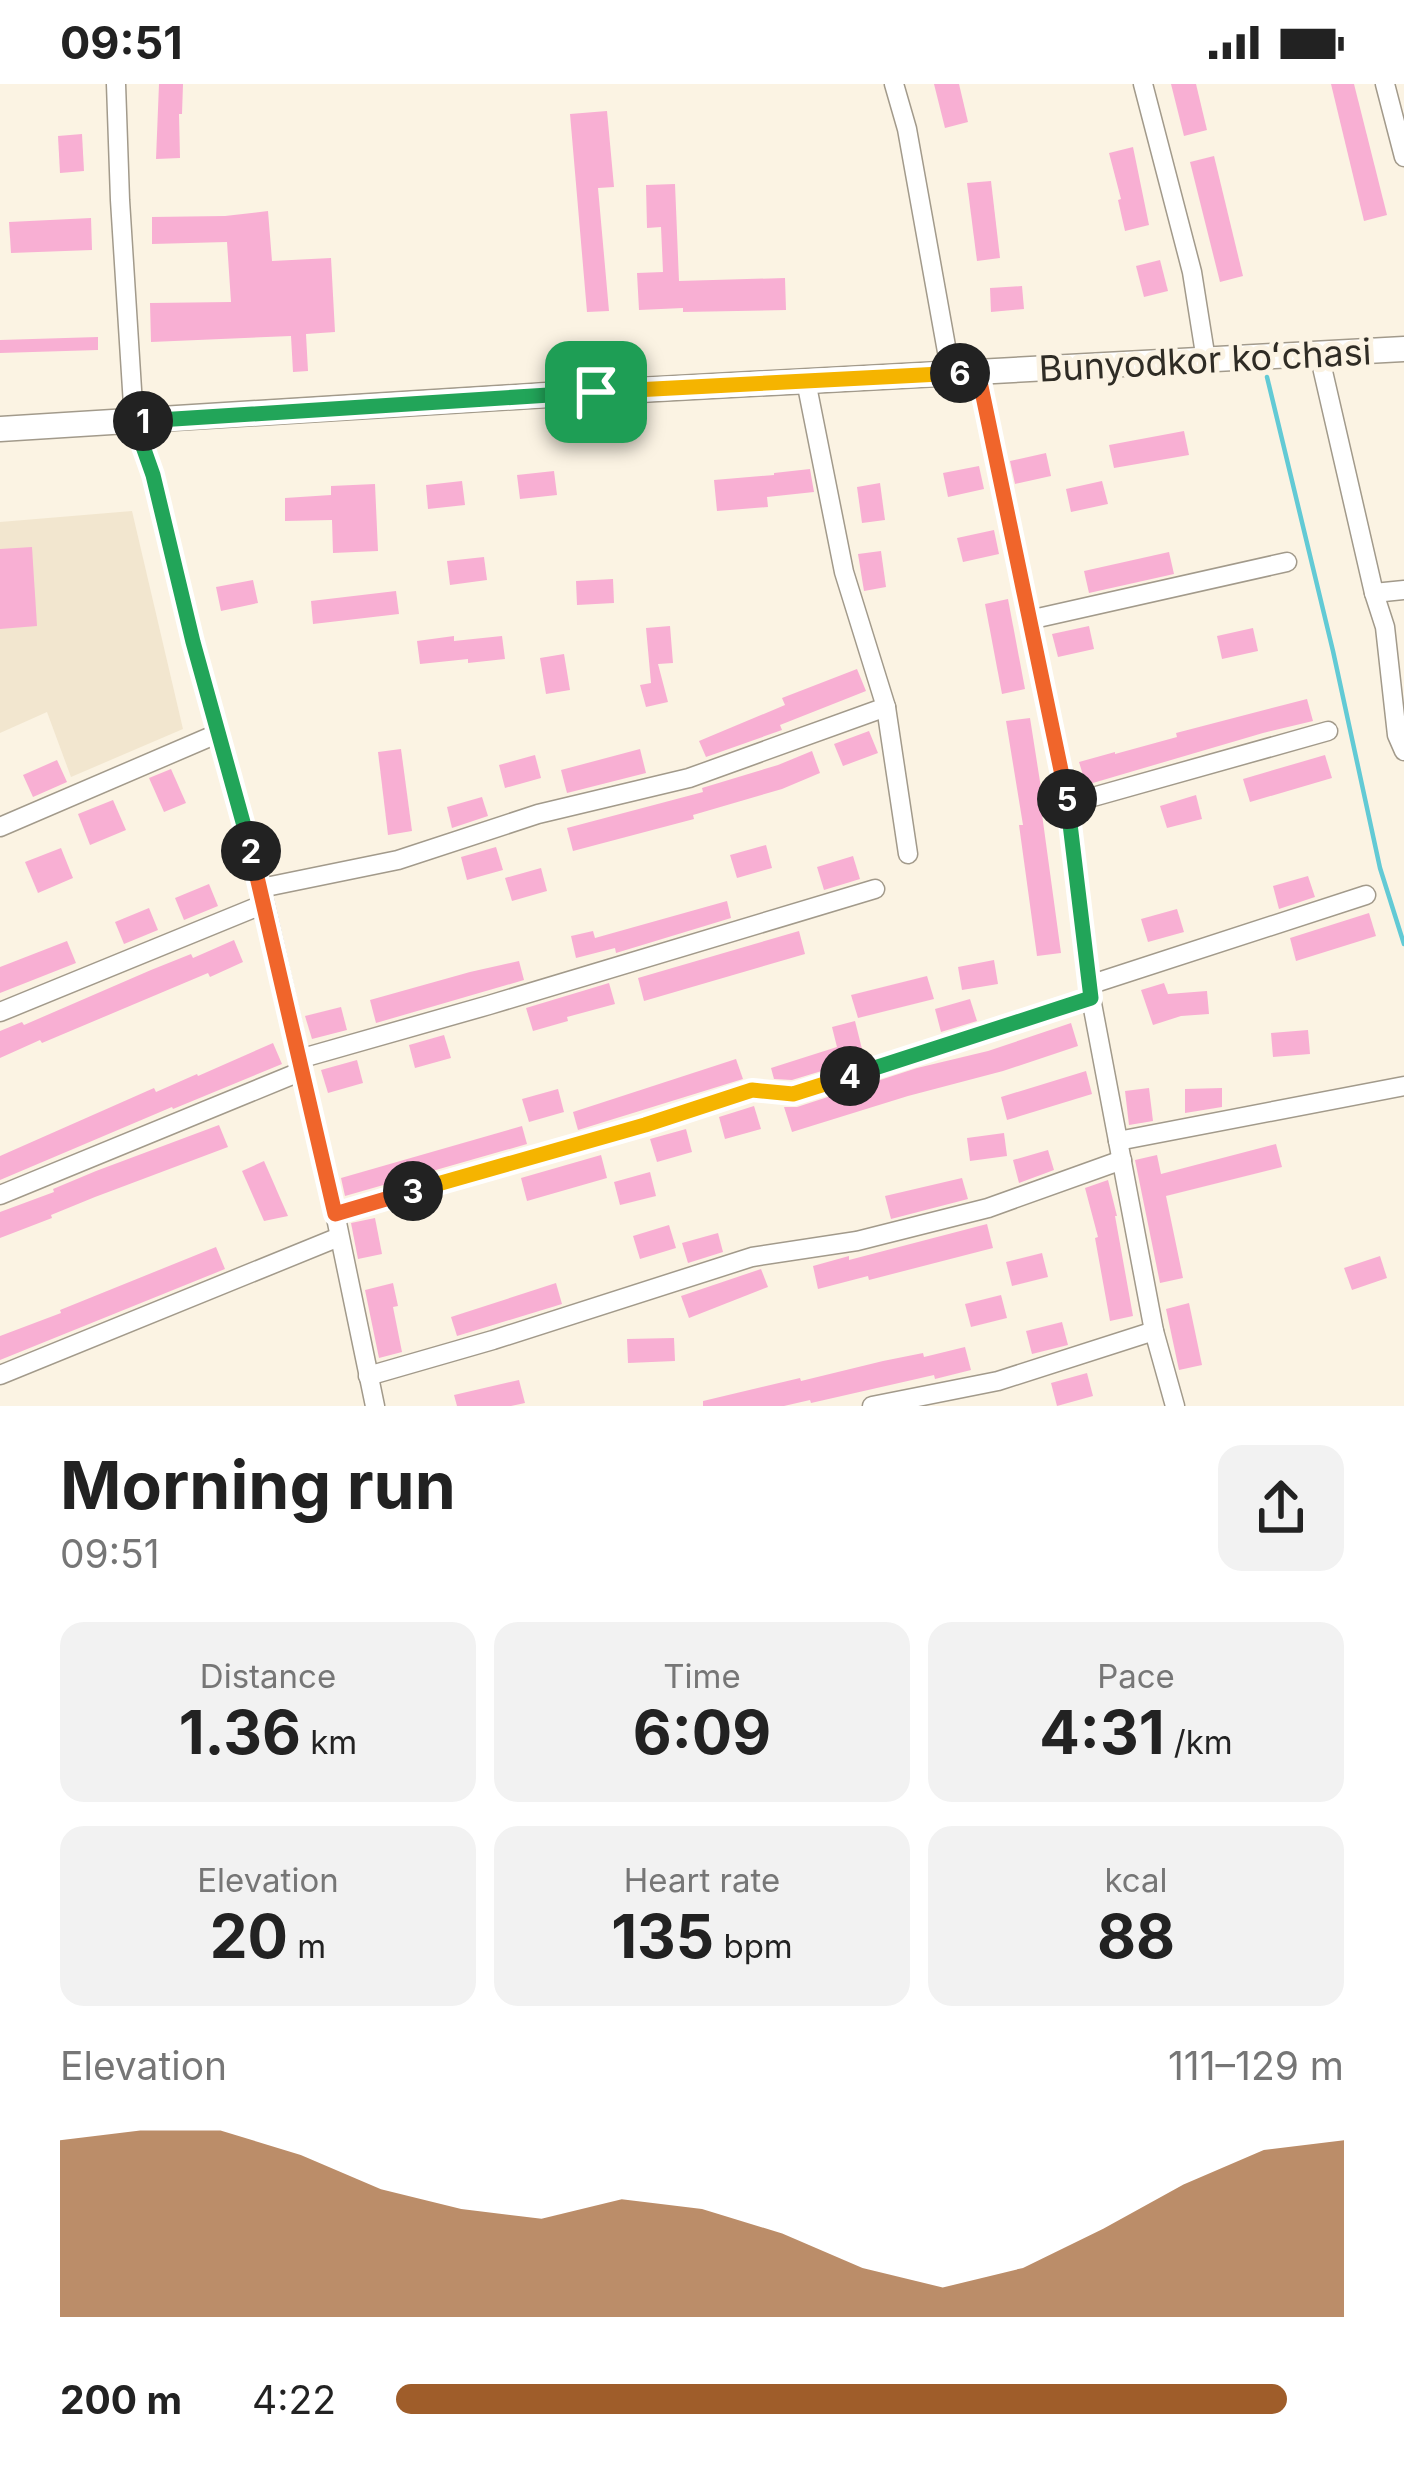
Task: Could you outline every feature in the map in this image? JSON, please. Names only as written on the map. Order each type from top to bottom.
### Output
[{"type":"main road","name":"Bunyodkor koʻchasi","points":[[0,429],[1404,350]]},
{"type":"street","points":[[116,84],[134,421],[153,475],[263,896],[375,1406]]},
{"type":"street","points":[[894,84],[907,129],[951,374]]},
{"type":"street","points":[[1143,84],[1192,272],[1206,360]]},
{"type":"street","points":[[1385,84],[1404,157]]},
{"type":"street","points":[[1318,354],[1385,627],[1397,735],[1404,751]]},
{"type":"street","points":[[978,372],[1068,804],[1090,992],[1154,1330],[1175,1406]]},
{"type":"street","points":[[806,381],[844,572],[886,706],[908,854]]},
{"type":"street","points":[[1029,620],[1287,562]]},
{"type":"street","points":[[1374,593],[1404,590]]},
{"type":"street","points":[[0,1012],[263,896],[398,860],[538,814],[689,778],[886,706]]},
{"type":"street","points":[[1068,804],[1328,731]]},
{"type":"street","points":[[0,827],[219,733]]},
{"type":"street","points":[[0,1195],[300,1065],[875,889]]},
{"type":"street","points":[[335,1214],[752,1090],[793,1094],[1366,895]]},
{"type":"street","points":[[368,1376],[752,1257],[856,1240],[988,1208],[1120,1150],[1404,1086]]},
{"type":"street","points":[[0,1375],[339,1237]]},
{"type":"street","points":[[872,1406],[998,1381],[1154,1330]]},
{"type":"shaded area","points":[[132,511],[183,729],[71,777],[47,712],[0,733],[0,522]]},
{"type":"building","points":[[159,84],[183,84],[180,158],[156,159]]},
{"type":"building","points":[[934,84],[959,84],[968,122],[945,128]]},
{"type":"building","points":[[1171,84],[1196,84],[1207,130],[1184,136]]},
{"type":"building","points":[[1331,84],[1354,84],[1387,215],[1364,221]]},
{"type":"building","points":[[607,111],[614,187],[598,188],[609,311],[587,312],[570,114]]},
{"type":"building","points":[[82,134],[84,171],[60,173],[58,136]]},
{"type":"building","points":[[1133,147],[1149,225],[1125,231],[1109,153]]},
{"type":"building","points":[[1214,156],[1243,276],[1220,282],[1190,162]]},
{"type":"building","points":[[991,181],[1000,258],[977,261],[967,183]]},
{"type":"building","points":[[675,184],[679,281],[785,278],[786,310],[639,310],[637,273],[663,272],[661,227],[647,228],[646,185]]},
{"type":"building","points":[[268,211],[272,261],[331,258],[335,332],[306,334],[308,371],[293,372],[291,336],[151,342],[150,303],[231,302],[227,242],[152,244],[152,217]]},
{"type":"building","points":[[91,218],[92,250],[11,253],[9,222]]},
{"type":"building","points":[[1160,260],[1168,291],[1144,297],[1136,266]]},
{"type":"building","points":[[1022,286],[1024,309],[991,312],[990,288]]},
{"type":"building","points":[[98,337],[98,350],[0,353],[0,340]]},
{"type":"building","points":[[1184,431],[1189,455],[1114,468],[1109,445]]},
{"type":"building","points":[[1046,453],[1051,476],[1015,484],[1010,461]]},
{"type":"building","points":[[979,466],[984,489],[948,497],[943,473]]},
{"type":"building","points":[[810,469],[814,492],[767,497],[768,507],[717,511],[714,480]]},
{"type":"building","points":[[554,471],[557,495],[520,499],[517,475]]},
{"type":"building","points":[[462,481],[465,505],[428,509],[426,485]]},
{"type":"building","points":[[1102,481],[1108,504],[1071,512],[1066,489]]},
{"type":"building","points":[[880,483],[885,520],[862,523],[857,487]]},
{"type":"building","points":[[375,484],[378,551],[333,553],[332,520],[285,521],[285,498],[331,495],[331,486]]},
{"type":"building","points":[[994,530],[999,554],[963,562],[957,538]]},
{"type":"building","points":[[32,547],[37,626],[0,629],[0,549]]},
{"type":"building","points":[[881,551],[886,587],[864,591],[858,554]]},
{"type":"building","points":[[1169,552],[1174,574],[1089,593],[1084,571]]},
{"type":"building","points":[[484,557],[487,580],[450,585],[447,561]]},
{"type":"building","points":[[613,579],[614,603],[577,605],[576,581]]},
{"type":"building","points":[[253,580],[258,603],[221,611],[216,587]]},
{"type":"building","points":[[396,591],[399,614],[313,624],[311,601]]},
{"type":"building","points":[[1008,599],[1025,689],[1002,694],[985,604]]},
{"type":"building","points":[[670,626],[673,663],[658,664],[668,702],[646,707],[640,685],[651,683],[646,628]]},
{"type":"building","points":[[1089,626],[1094,649],[1058,657],[1052,634]]},
{"type":"building","points":[[1253,628],[1258,651],[1222,659],[1217,636]]},
{"type":"building","points":[[454,636],[454,641],[502,636],[505,659],[420,664],[417,641]]},
{"type":"building","points":[[564,654],[570,690],[546,694],[540,658]]},
{"type":"building","points":[[857,669],[866,691],[780,725],[782,730],[706,757],[699,741],[785,705],[782,698]]},
{"type":"building","points":[[1307,699],[1313,721],[1086,785],[1079,762]]},
{"type":"building","points":[[1030,718],[1061,953],[1037,956],[1006,721]]},
{"type":"building","points":[[869,731],[878,753],[843,766],[834,744]]},
{"type":"building","points":[[401,749],[412,831],[388,835],[378,752]]},
{"type":"building","points":[[640,749],[646,773],[567,793],[561,770]]},
{"type":"building","points":[[812,751],[820,773],[782,789],[693,815],[694,819],[573,851],[567,828],[703,792],[702,788]]},
{"type":"building","points":[[535,755],[541,778],[505,788],[499,765]]},
{"type":"building","points":[[1325,755],[1332,778],[1250,802],[1243,779]]},
{"type":"building","points":[[57,760],[67,782],[33,797],[23,775]]},
{"type":"building","points":[[171,769],[186,803],[164,812],[149,778]]},
{"type":"building","points":[[1196,795],[1202,819],[1167,828],[1160,806]]},
{"type":"building","points":[[482,797],[488,816],[452,828],[447,807]]},
{"type":"building","points":[[113,800],[126,830],[90,845],[78,814]]},
{"type":"building","points":[[766,845],[772,868],[737,878],[730,855]]},
{"type":"building","points":[[496,847],[503,870],[467,880],[461,857]]},
{"type":"building","points":[[61,848],[73,878],[38,893],[25,862]]},
{"type":"building","points":[[853,856],[860,879],[824,890],[817,867]]},
{"type":"building","points":[[541,868],[547,891],[512,901],[505,878]]},
{"type":"building","points":[[1308,876],[1315,897],[1279,909],[1273,886]]},
{"type":"building","points":[[209,884],[218,906],[184,920],[175,898]]},
{"type":"building","points":[[727,901],[731,918],[616,953],[615,948],[576,958],[571,936],[593,931],[595,938]]},
{"type":"building","points":[[149,908],[158,930],[124,944],[115,922]]},
{"type":"building","points":[[1177,909],[1184,932],[1148,942],[1141,919]]},
{"type":"building","points":[[1369,913],[1376,936],[1296,961],[1290,938]]},
{"type":"building","points":[[799,931],[805,954],[644,1001],[638,978]]},
{"type":"building","points":[[234,940],[243,962],[0,1058],[0,1031]]},
{"type":"building","points":[[67,941],[76,963],[0,993],[0,967]]},
{"type":"building","points":[[994,960],[998,984],[962,990],[958,967]]},
{"type":"building","points":[[519,961],[524,980],[376,1023],[370,1000]]},
{"type":"building","points":[[927,976],[934,999],[858,1018],[851,995]]},
{"type":"building","points":[[609,983],[615,1004],[533,1031],[526,1008]]},
{"type":"building","points":[[1164,983],[1168,994],[1207,991],[1209,1014],[1153,1025],[1141,990]]},
{"type":"building","points":[[970,999],[977,1021],[941,1032],[935,1009]]},
{"type":"building","points":[[341,1007],[347,1030],[312,1039],[305,1016]]},
{"type":"building","points":[[855,1021],[864,1057],[792,1080],[774,1079],[771,1068],[837,1047],[832,1027]]},
{"type":"building","points":[[1071,1023],[1078,1046],[792,1132],[784,1107],[797,1107]]},
{"type":"building","points":[[1308,1030],[1310,1054],[1273,1057],[1271,1033]]},
{"type":"building","points":[[444,1035],[451,1058],[415,1068],[409,1045]]},
{"type":"building","points":[[273,1043],[282,1064],[0,1180],[0,1156],[154,1088],[156,1092]]},
{"type":"building","points":[[736,1059],[743,1079],[578,1130],[573,1112]]},
{"type":"building","points":[[357,1060],[363,1083],[328,1093],[321,1070]]},
{"type":"building","points":[[1086,1071],[1092,1094],[1007,1120],[1001,1097]]},
{"type":"building","points":[[1149,1088],[1153,1121],[1129,1125],[1125,1091]]},
{"type":"building","points":[[1222,1088],[1222,1107],[1185,1113],[1185,1089]]},
{"type":"building","points":[[558,1089],[564,1112],[529,1122],[522,1099]]},
{"type":"building","points":[[754,1106],[761,1129],[725,1139],[719,1117]]},
{"type":"building","points":[[219,1125],[228,1147],[0,1238],[0,1212]]},
{"type":"building","points":[[522,1126],[527,1144],[345,1196],[341,1178]]},
{"type":"building","points":[[686,1129],[692,1152],[657,1162],[650,1139]]},
{"type":"building","points":[[1004,1133],[1007,1156],[970,1161],[967,1138]]},
{"type":"building","points":[[1276,1144],[1282,1167],[1166,1196],[1183,1278],[1160,1283],[1135,1160],[1157,1155],[1161,1174]]},
{"type":"building","points":[[1048,1150],[1054,1170],[1019,1183],[1013,1160]]},
{"type":"building","points":[[601,1155],[607,1178],[527,1201],[521,1178]]},
{"type":"building","points":[[264,1161],[288,1216],[264,1221],[242,1171]]},
{"type":"building","points":[[650,1172],[656,1196],[620,1205],[614,1182]]},
{"type":"building","points":[[962,1178],[968,1199],[891,1219],[885,1196]]},
{"type":"building","points":[[1108,1180],[1133,1316],[1110,1321],[1098,1237],[1085,1188]]},
{"type":"building","points":[[375,1218],[382,1254],[358,1259],[351,1223]]},
{"type":"building","points":[[987,1224],[993,1248],[818,1289],[813,1266]]},
{"type":"building","points":[[669,1225],[676,1248],[640,1259],[633,1236]]},
{"type":"building","points":[[718,1233],[723,1252],[688,1263],[682,1243]]},
{"type":"building","points":[[216,1247],[225,1269],[0,1360],[0,1336]]},
{"type":"building","points":[[1042,1253],[1048,1277],[1012,1286],[1006,1262]]},
{"type":"building","points":[[1380,1256],[1387,1278],[1352,1290],[1344,1268]]},
{"type":"building","points":[[761,1269],[768,1287],[689,1318],[681,1296]]},
{"type":"building","points":[[393,1283],[402,1352],[379,1358],[365,1290]]},
{"type":"building","points":[[556,1283],[562,1304],[457,1336],[451,1317]]},
{"type":"building","points":[[1001,1295],[1007,1318],[971,1327],[965,1304]]},
{"type":"building","points":[[1189,1303],[1202,1365],[1179,1370],[1166,1309]]},
{"type":"building","points":[[1062,1322],[1068,1345],[1032,1354],[1026,1331]]},
{"type":"building","points":[[674,1338],[675,1361],[628,1363],[627,1339]]},
{"type":"building","points":[[965,1347],[971,1370],[935,1379],[934,1375],[811,1403],[703,1406],[703,1401],[800,1378]]},
{"type":"building","points":[[1087,1373],[1093,1396],[1057,1406],[1051,1383]]},
{"type":"building","points":[[519,1380],[525,1403],[457,1406],[454,1395]]},
{"type":"waterway","points":[[1267,377],[1380,868],[1404,944]]},
{"type":"route","points":[[978,372],[1068,804],[1091,998],[793,1094],[752,1090],[335,1214],[261,888],[153,475],[134,421],[596,392],[978,372]]}]
